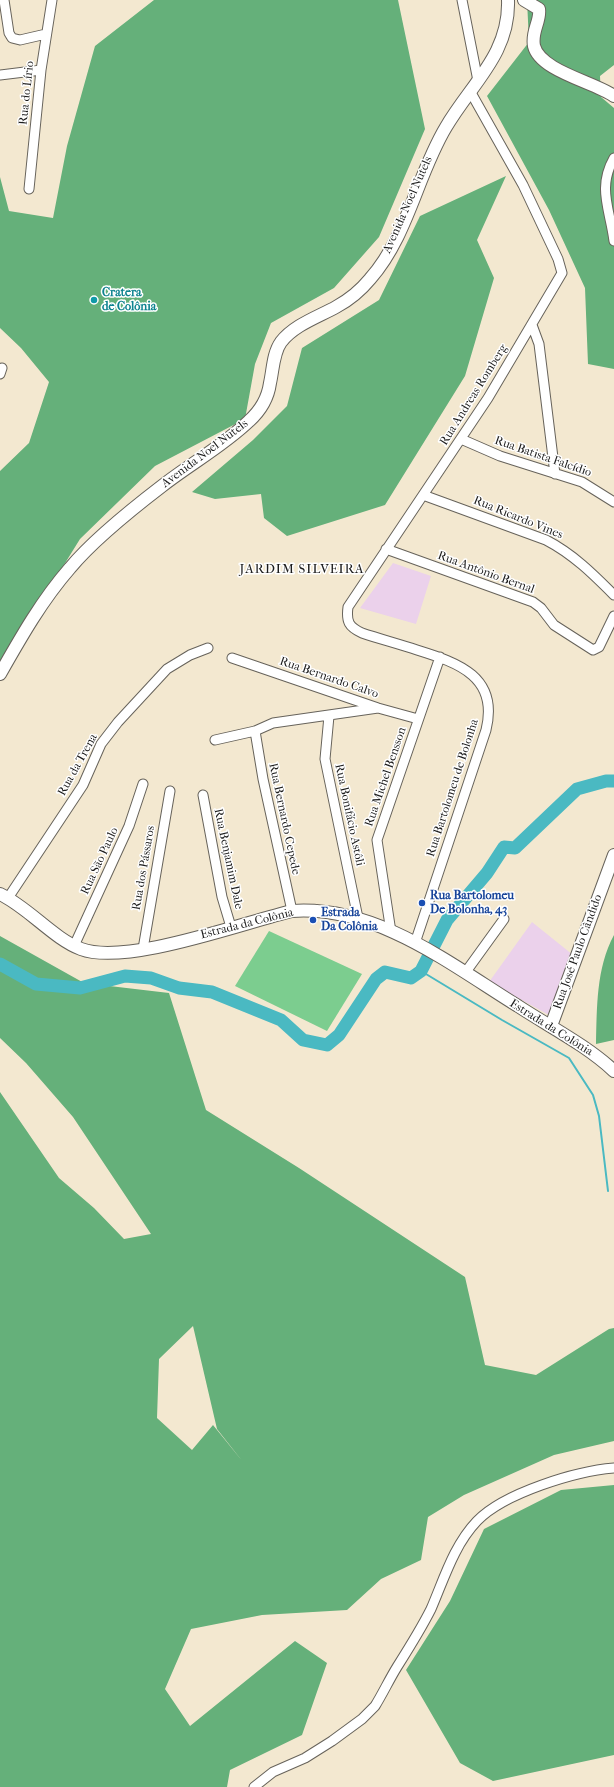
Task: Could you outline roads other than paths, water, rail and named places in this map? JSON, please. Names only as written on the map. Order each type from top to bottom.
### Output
[{"type":"street","points":[[4,0],[9,33],[12,38],[20,40],[46,34]]},
{"type":"street","name":"Rua do Lírio","points":[[29,189],[41,70],[52,0]]},
{"type":"street","points":[[462,0],[478,81]]},
{"type":"street","name":"Avenida Noel Nutels","points":[[0,674],[36,614],[51,592],[78,559],[157,490],[224,442],[249,421],[260,409],[268,392],[278,348],[284,338],[304,324],[351,297],[374,275],[384,260],[403,224],[433,151],[456,109],[496,55],[507,25],[508,0]]},
{"type":"street","points":[[524,0],[539,10],[534,40],[535,48],[540,56],[556,68],[614,96]]},
{"type":"street","points":[[0,75],[41,70]]},
{"type":"street","name":"Rua Andreas Romberg","points":[[348,607],[461,439],[532,325],[562,273],[558,259],[523,185],[470,91]]},
{"type":"street","points":[[614,158],[608,169],[605,188],[614,241]]},
{"type":"street","points":[[532,325],[539,344],[555,474]]},
{"type":"street","name":"Rua Batista Falcídio","points":[[461,439],[500,456],[582,482],[614,502]]},
{"type":"street","name":"Rua Ricardo Vines","points":[[422,495],[546,540],[564,550],[584,566],[614,595]]},
{"type":"street","name":"Rua Antônio Bernal","points":[[386,549],[534,602],[541,608],[554,625],[593,650],[595,650],[601,643],[614,616]]},
{"type":"street","name":"Rua Bartolomeu de Bolonha","points":[[348,607],[347,620],[352,629],[440,657],[463,667],[476,676],[487,697],[489,719],[415,943]]},
{"type":"street","name":"Rua da Trena","points":[[4,896],[83,785],[101,744],[118,722],[167,669],[190,655],[208,648]]},
{"type":"street","name":"Rua Michel Bensson","points":[[391,932],[377,840],[440,657]]},
{"type":"street","name":"Rua Bernardo Calvo","points":[[232,658],[378,708],[418,719]]},
{"type":"street","points":[[215,740],[254,731],[273,723],[378,708]]},
{"type":"street","name":"Rua Bonifácio Astôli","points":[[329,716],[325,759],[358,918]]},
{"type":"street","name":"Rua Bernardo Cepede","points":[[254,731],[264,786],[292,911]]},
{"type":"street","name":"Rua São Paulo","points":[[74,946],[129,826],[142,784]]},
{"type":"street","name":"Rua dos Pássaros","points":[[143,949],[170,791]]},
{"type":"street","name":"Rua Benjamim Dale","points":[[203,795],[222,897],[231,927]]},
{"type":"street","name":"Rua José Paulo Cândido","points":[[551,1026],[614,855]]},
{"type":"street","name":"Estrada da Colônia","points":[[4,896],[74,946],[97,953],[109,954],[168,944],[292,911],[312,910],[358,918],[415,943],[551,1026],[604,1062],[614,1071]]},
{"type":"street","points":[[465,973],[504,919]]},
{"type":"street","points":[[254,1787],[273,1772],[305,1758],[332,1741],[362,1719],[375,1706],[430,1610],[450,1562],[477,1521],[494,1507],[553,1481],[580,1473],[614,1468]]},
{"type":"waterway","points":[[0,964],[36,984],[80,988],[125,976],[151,978],[179,988],[212,992],[281,1020],[303,1040],[327,1045],[339,1035],[376,979],[385,972],[411,978],[421,971],[447,920],[487,873],[504,847],[515,848],[577,789],[606,781],[614,781]]},
{"type":"waterway","points":[[421,971],[569,1058],[593,1095],[599,1116],[608,1191]]},
{"type":"place","name":"Cratera de Colônia","points":[[94,300]]},
{"type":"place","name":"Rua Bartolomeu De Bolonha, 43","points":[[422,903]]},
{"type":"place","name":"Estrada Da Colônia","points":[[313,920]]},
{"type":"district","name":"JARDIM SILVEIRA","points":[[302,570]]}]
